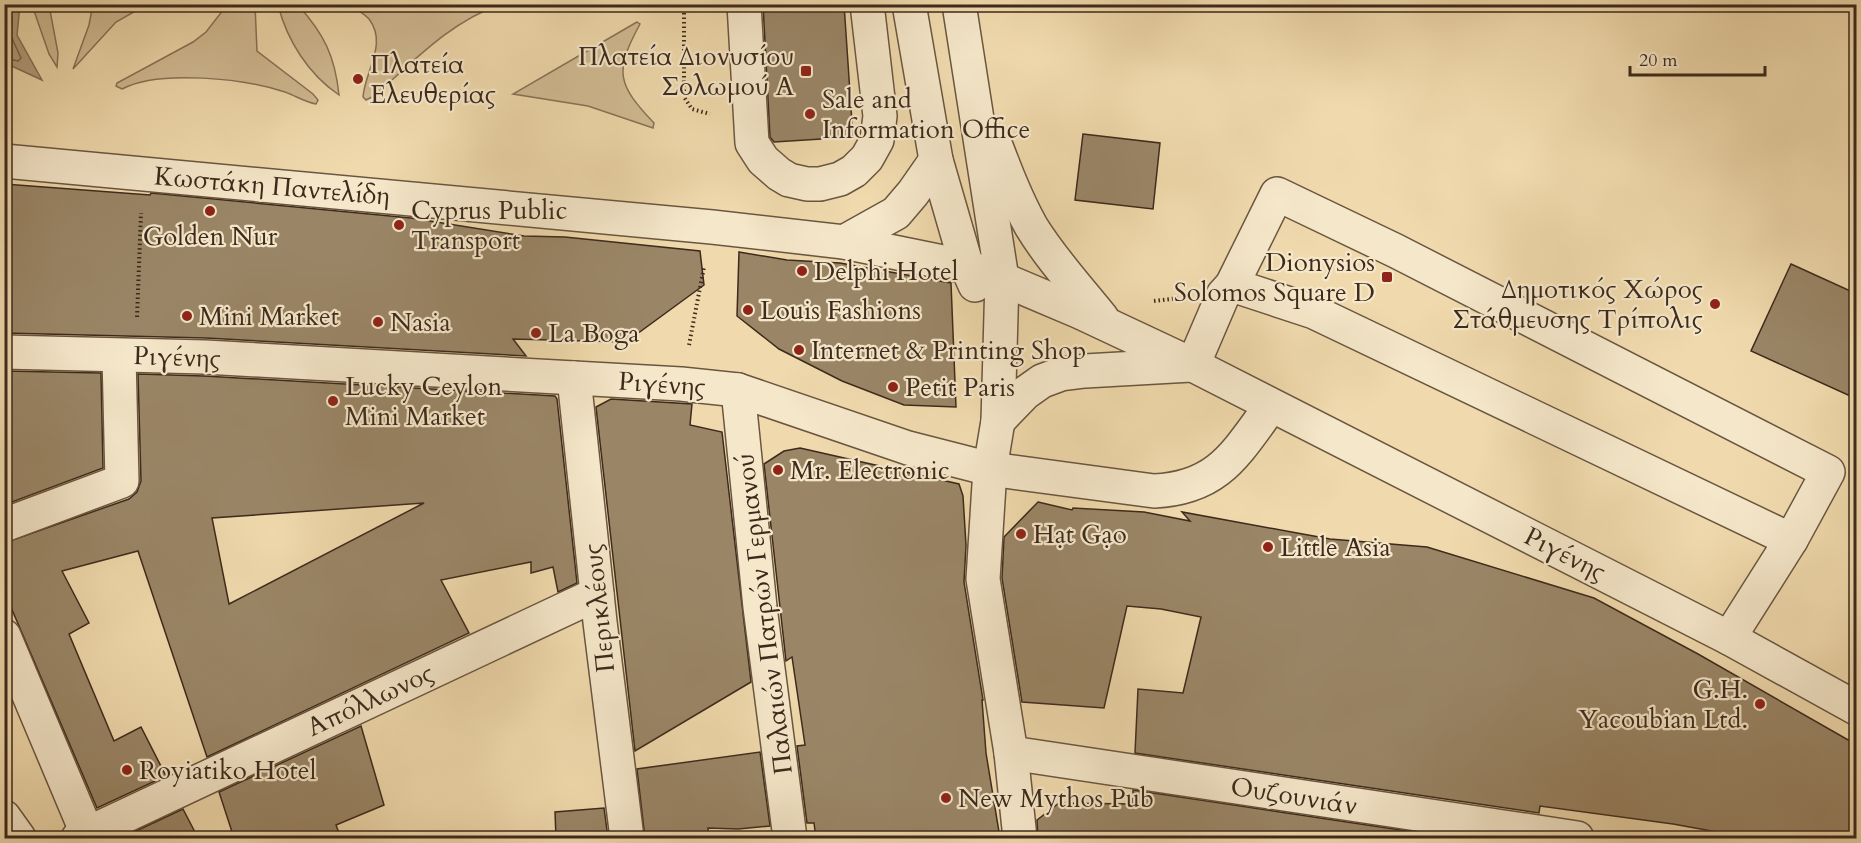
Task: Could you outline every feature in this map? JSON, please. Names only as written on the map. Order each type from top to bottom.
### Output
[{"type":"street","points":[[744,4],[752,143],[763,160],[789,180],[820,184],[840,179],[854,171],[867,158],[877,140],[880,116],[867,4]]},
{"type":"street","points":[[909,4],[936,160],[967,267],[1000,345]]},
{"type":"street","points":[[959,4],[1002,279],[998,421],[990,469],[983,579],[1011,753],[1020,838]]},
{"type":"street","points":[[970,80],[1006,174],[1031,225],[1051,256],[1106,323]]},
{"type":"street","name":"Kωστάκη Παντελίδη","points":[[4,160],[712,227],[844,242],[967,267],[1002,279]]},
{"type":"street","points":[[844,242],[896,213],[913,194],[936,160]]},
{"type":"street","points":[[998,421],[1025,393],[1042,381],[1061,374],[1193,365],[1223,295],[1232,285],[1277,194],[1396,251],[1828,472],[1791,540],[1729,638]]},
{"type":"street","name":"Ριγένης","points":[[1002,279],[1106,323],[1193,365],[1729,638],[1857,708]]},
{"type":"street","points":[[1232,285],[1314,312],[1791,540]]},
{"type":"street","name":"Ριγένης","points":[[4,352],[205,357],[681,384],[738,390],[908,448],[990,469],[1154,491],[1176,490],[1205,479],[1217,471],[1234,455],[1271,406]]},
{"type":"street","points":[[4,525],[122,481],[127,356]]},
{"type":"street","name":"Περικλέους","points":[[574,378],[597,594],[627,838]]},
{"type":"street","name":"Παλαιών Πατρών Γερμανού","points":[[738,390],[760,607],[790,838]]},
{"type":"street","name":"Απόλλωνος","points":[[82,836],[597,594]]},
{"type":"street","points":[[4,636],[82,836]]},
{"type":"street","name":"Ουζουνιάν","points":[[1011,753],[1577,838]]},
{"type":"street","points":[[4,818],[19,838]]},
{"type":"path","points":[[684,4],[684,97],[692,109],[717,116]]},
{"type":"path","points":[[127,356],[142,208]]},
{"type":"path","points":[[681,384],[712,227]]},
{"type":"shaded area","points":[[32,5],[49,5],[58,53],[57,67],[49,54]]},
{"type":"shaded area","points":[[88,5],[146,5],[116,22],[73,69],[89,25],[92,9]]},
{"type":"shaded area","points":[[227,5],[255,5],[257,51],[313,94],[318,100],[316,104],[268,87],[226,80],[158,79],[122,89],[116,86],[117,83],[193,42],[206,32]]},
{"type":"shaded area","points":[[278,5],[298,5],[315,26],[331,57],[339,95],[308,67],[287,31]]},
{"type":"shaded area","points":[[350,5],[499,5],[481,12],[448,32],[374,96],[366,100],[363,97],[376,48],[376,38],[369,19]]},
{"type":"shaded area","points":[[637,22],[640,24],[626,54],[623,77],[633,98],[654,123],[653,128],[588,106],[513,94]]},
{"type":"water","points":[[11,4],[20,5],[17,35],[42,80],[5,63],[5,14]]},
{"type":"building","name":"Πλατεία Διονυσίου Σολωμού Α","points":[[763,4],[844,4],[853,137],[774,142],[770,137]]},
{"type":"building","points":[[1083,134],[1160,143],[1153,209],[1075,200]]},
{"type":"building","points":[[4,184],[150,195],[151,193],[411,218],[524,236],[565,237],[700,251],[704,285],[626,342],[513,339],[526,356],[206,338],[4,333]]},
{"type":"building","points":[[739,252],[787,260],[840,263],[951,283],[956,407],[904,405],[842,381],[779,349],[737,316]]},
{"type":"building","points":[[1791,264],[1857,294],[1857,399],[1751,351]]},
{"type":"building","points":[[4,371],[101,373],[103,468],[4,505]]},
{"type":"building","points":[[138,374],[555,396],[577,583],[558,592],[553,567],[531,573],[531,562],[441,580],[469,633],[207,757],[138,551],[62,571],[89,623],[69,634],[114,741],[141,727],[166,776],[97,808],[4,591],[4,543],[129,499],[137,492],[141,481]],"holes":[[[424,503],[229,604],[212,518]]]},
{"type":"building","points":[[611,399],[692,404],[690,425],[722,432],[751,682],[635,751],[596,407]]},
{"type":"building","points":[[800,448],[959,484],[963,496],[966,545],[964,582],[983,700],[986,753],[1000,838],[816,838],[814,823],[807,823],[797,746],[805,745],[792,657],[786,661],[764,464],[784,451]]},
{"type":"building","points":[[1038,502],[1072,510],[1073,508],[1144,512],[1190,521],[1182,512],[1330,539],[1427,547],[1594,598],[1698,654],[1857,745],[1857,838],[1750,838],[1673,824],[1540,806],[1539,813],[1135,753],[1138,689],[1183,693],[1201,617],[1161,609],[1127,606],[1104,708],[1022,702],[1002,578],[1004,537]]},
{"type":"building","points":[[361,726],[384,805],[336,825],[341,838],[234,838],[219,792]]},
{"type":"building","points":[[760,752],[770,826],[738,829],[708,828],[709,838],[645,838],[637,769]]},
{"type":"building","points":[[1133,790],[1454,838],[1038,838],[1037,820],[1059,803],[1133,804]]},
{"type":"building","points":[[604,808],[608,838],[556,838],[555,812]]},
{"type":"building","points":[[183,809],[198,838],[121,838]]},
{"type":"place","name":"Πλατεία Διονυσίου Σολωμού Α","points":[[806,71]]},
{"type":"place","name":"Πλατεία Ελευθερίας","points":[[358,79]]},
{"type":"place","name":"Sale and Information Office","points":[[810,114]]},
{"type":"place","name":"Golden Nur","points":[[210,211]]},
{"type":"place","name":"Cyprus Public Transport","points":[[399,225]]},
{"type":"place","name":"Delphi Hotel","points":[[802,271]]},
{"type":"place","name":"Dionysios Solomos Square D","points":[[1387,277]]},
{"type":"place","name":"Δημοτικός Χώρος Στάθμευσης Τρίπολις","points":[[1715,304]]},
{"type":"place","name":"Louis Fashions","points":[[748,310]]},
{"type":"place","name":"Mini Market","points":[[187,316]]},
{"type":"place","name":"Nasia","points":[[378,322]]},
{"type":"place","name":"La Boga","points":[[536,333]]},
{"type":"place","name":"Internet & Printing Shop","points":[[799,350]]},
{"type":"place","name":"Petit Paris","points":[[893,387]]},
{"type":"place","name":"Lucky Ceylon Mini Market","points":[[333,401]]},
{"type":"place","name":"Mr. Electronic","points":[[778,470]]},
{"type":"place","name":"Hạt Gạo","points":[[1021,534]]},
{"type":"place","name":"Little Asia","points":[[1268,547]]},
{"type":"place","name":"G.H. Yacoubian Ltd.","points":[[1760,704]]},
{"type":"place","name":"Royiatiko Hotel","points":[[127,770]]},
{"type":"place","name":"New Mythos Pub","points":[[946,798]]}]
